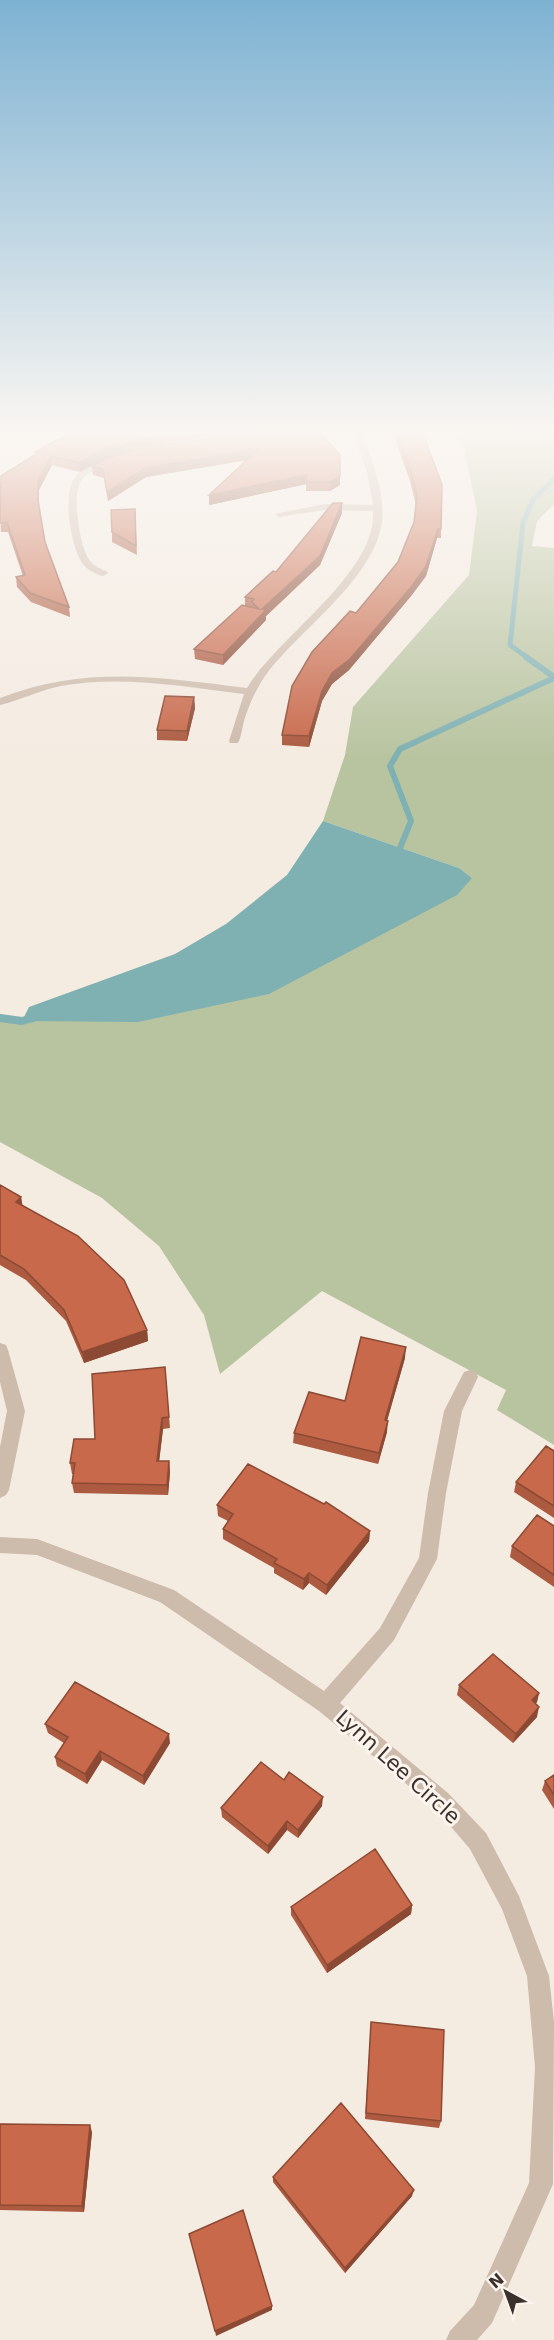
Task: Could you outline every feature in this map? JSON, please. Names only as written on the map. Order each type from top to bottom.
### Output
[{"type":"street","points":[[78,540],[85,561],[103,573]]},
{"type":"street","points":[[234,741],[237,724],[250,691],[264,669],[346,585],[366,552],[370,540]]},
{"type":"street","points":[[0,702],[48,685],[96,679],[127,678],[250,691]]},
{"type":"street","points":[[0,1350],[16,1411],[0,1490]]},
{"type":"street","points":[[326,1704],[387,1634],[428,1559],[453,1411],[470,1377]]},
{"type":"street","name":"Lynn Lee Circle","points":[[0,1545],[37,1547],[167,1596],[326,1704],[441,1800],[478,1841],[511,1904],[538,1976],[547,2067],[547,2187],[483,2314],[459,2340]]},
{"type":"green space","points":[[473,540],[533,540],[532,546],[554,548],[554,1445],[497,1410],[506,1390],[322,1291],[220,1374],[204,1315],[159,1246],[102,1198],[0,1142],[0,1014],[22,1021],[472,878],[459,868],[323,821],[345,755],[353,707],[469,575]]},
{"type":"water","points":[[323,821],[459,868],[472,878],[457,895],[269,994],[138,1022],[22,1021],[29,1007],[175,954],[226,924],[287,875]]},
{"type":"building","points":[[13,540],[45,540],[69,607],[30,593],[16,577],[25,575]]},
{"type":"building","points":[[126,540],[136,540],[136,546]]},
{"type":"building","points":[[302,540],[327,540],[320,556],[262,609],[266,610],[223,655],[194,649],[242,605],[259,609],[252,602],[254,599],[245,597],[273,571],[276,572]]},
{"type":"building","points":[[407,540],[434,540],[426,566],[412,586],[350,659],[332,673],[322,691],[309,736],[282,735],[292,686],[312,652],[350,611],[356,613],[398,562]]},
{"type":"building","points":[[165,696],[194,697],[187,731],[157,730]]},
{"type":"building","points":[[0,1185],[21,1197],[16,1202],[78,1236],[124,1280],[147,1330],[82,1352],[64,1310],[24,1269],[0,1255]]},
{"type":"building","points":[[361,1337],[406,1347],[385,1420],[388,1421],[379,1453],[294,1433],[309,1392],[345,1401]]},
{"type":"building","points":[[165,1367],[169,1417],[162,1418],[157,1461],[169,1461],[167,1485],[72,1483],[75,1463],[70,1463],[74,1439],[95,1439],[92,1374]]},
{"type":"building","points":[[546,1446],[554,1451],[554,1506],[516,1482]]},
{"type":"building","points":[[248,1464],[324,1504],[326,1502],[370,1531],[327,1585],[309,1573],[304,1579],[274,1563],[277,1559],[223,1529],[233,1514],[217,1505]]},
{"type":"building","points":[[537,1515],[554,1526],[554,1575],[512,1546]]},
{"type":"building","points":[[493,1654],[539,1693],[532,1700],[539,1707],[516,1734],[459,1685]]},
{"type":"building","points":[[75,1682],[169,1734],[143,1776],[100,1751],[85,1774],[55,1757],[68,1737],[45,1724]]},
{"type":"building","points":[[261,1762],[284,1780],[289,1772],[323,1797],[298,1830],[287,1821],[268,1846],[221,1808]]},
{"type":"building","points":[[554,1775],[554,1795],[545,1781]]},
{"type":"building","points":[[375,1849],[412,1905],[327,1965],[291,1907]]},
{"type":"building","points":[[371,2022],[444,2030],[441,2121],[366,2113]]},
{"type":"building","points":[[341,2103],[414,2190],[345,2268],[273,2177]]},
{"type":"building","points":[[0,2124],[90,2125],[82,2206],[0,2205]]},
{"type":"building","points":[[243,2210],[272,2306],[215,2331],[189,2234]]},
{"type":"waterway","points":[[521,540],[510,645],[528,658]]},
{"type":"waterway","points":[[526,657],[554,677]]},
{"type":"waterway","points":[[402,859],[400,848],[411,821],[390,766],[400,749],[554,678]]},
{"type":"waterway","points":[[0,1018],[22,1021],[33,1018]]}]
